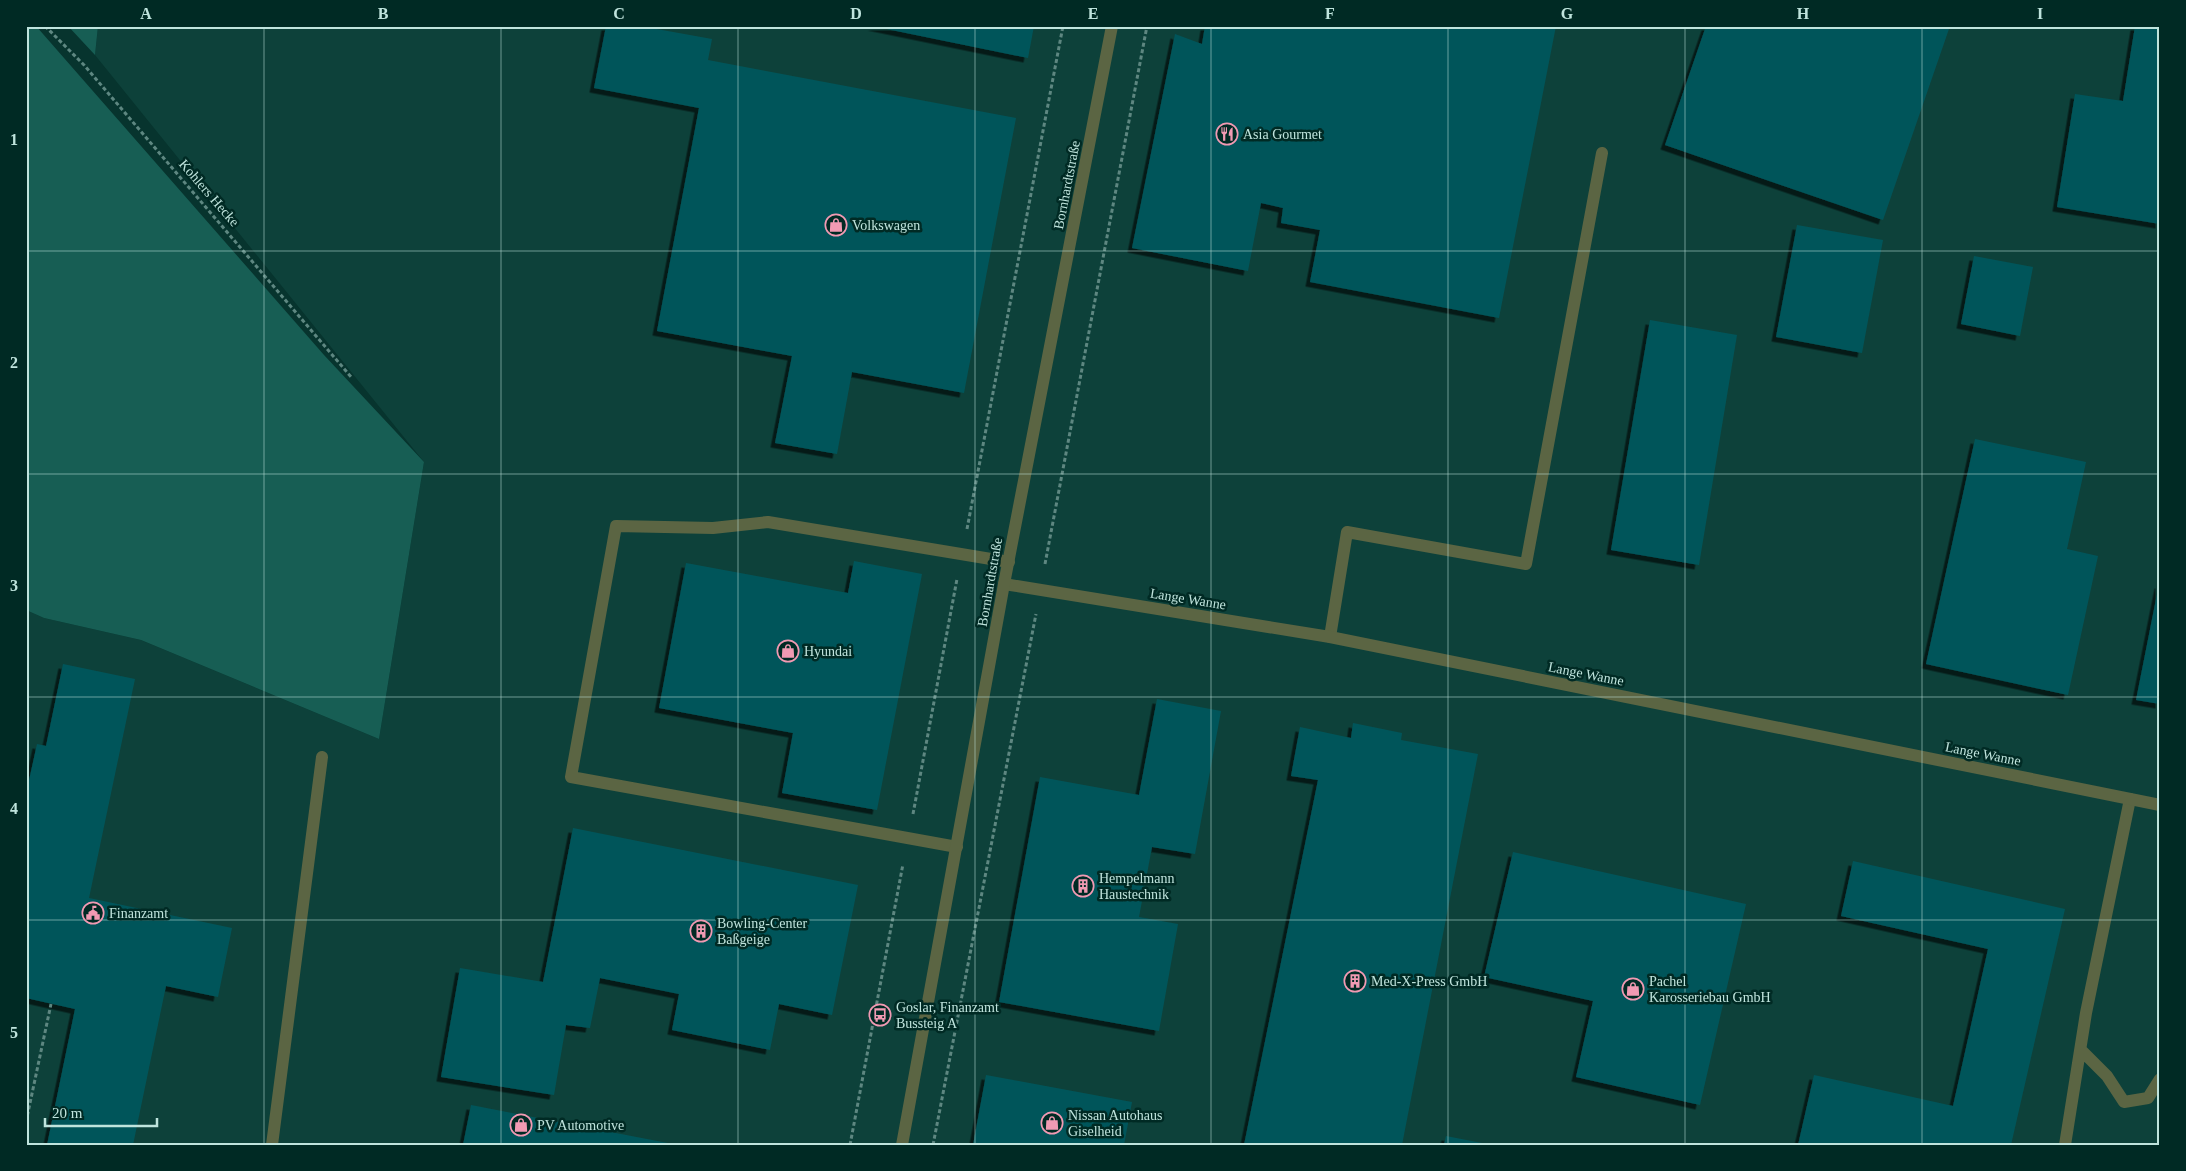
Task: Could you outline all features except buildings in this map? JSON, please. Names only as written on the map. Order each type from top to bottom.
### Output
[{"type":"street","name":"Bornhardtstraße","points":[[902,1145],[1004,584],[1112,26]]},
{"type":"street","points":[[1330,637],[1347,532],[1526,564],[1602,152]]},
{"type":"street","points":[[957,847],[571,777],[616,526],[713,528],[768,522],[1009,562]]},
{"type":"street","name":"Lange Wanne","points":[[1004,584],[1330,637],[2160,805]]},
{"type":"street","points":[[272,1145],[322,758]]},
{"type":"street","points":[[2065,1145],[2086,1013],[2130,799]]},
{"type":"street","points":[[2081,1050],[2107,1076],[2124,1102],[2148,1098],[2160,1079]]},
{"type":"path","name":"Kohlers Hecke","points":[[44,26],[84,66],[352,378]]},
{"type":"path","points":[[850,1145],[1063,26]]},
{"type":"path","points":[[933,1145],[1040,591],[1146,26]]},
{"type":"path","points":[[26,1122],[51,1004]]},
{"type":"shaded area","points":[[26,26],[36,26],[324,355],[424,462],[379,739],[141,640],[44,618],[26,610]]},
{"type":"shaded area","points":[[68,26],[98,26],[95,55]]},
{"type":"shaded area","points":[[98,26],[2160,26],[2160,1145],[26,1145],[26,610],[44,618],[141,640],[379,739],[424,462],[95,55]]},
{"type":"place","name":"Asia Gourmet","points":[[1227,134]]},
{"type":"place","name":"Volkswagen","points":[[836,225]]},
{"type":"place","name":"Hyundai","points":[[788,651]]},
{"type":"place","name":"Hempelmann Haustechnik","points":[[1083,886]]},
{"type":"place","name":"Finanzamt","points":[[93,913]]},
{"type":"place","name":"Bowling-Center Baßgeige","points":[[701,931]]},
{"type":"place","name":"Med-X-Press GmbH","points":[[1355,981]]},
{"type":"place","name":"Pachel Karosseriebau GmbH","points":[[1633,989]]},
{"type":"place","name":"Goslar, Finanzamt Bussteig A","points":[[880,1015]]},
{"type":"place","name":"Nissan Autohaus Giselheid","points":[[1052,1123]]},
{"type":"place","name":"PV Automotive","points":[[521,1125]]}]
